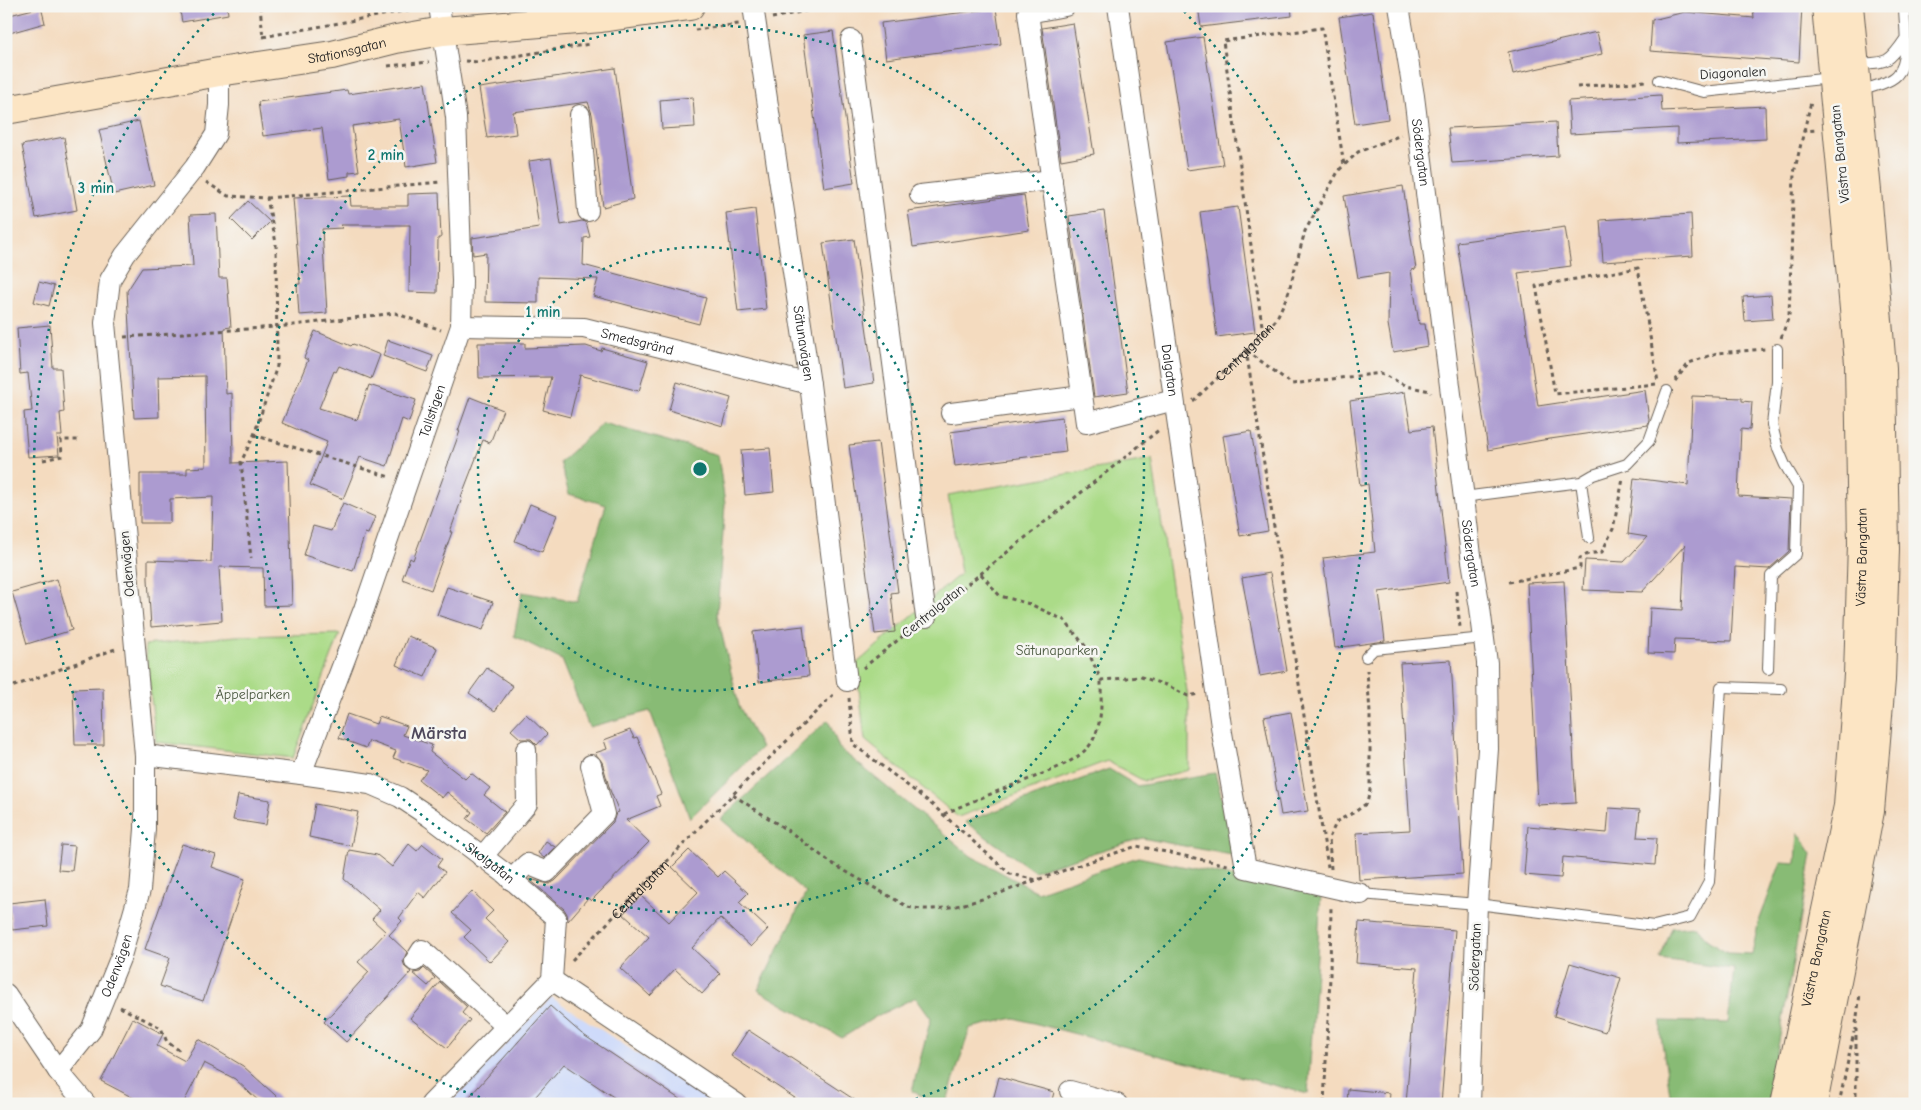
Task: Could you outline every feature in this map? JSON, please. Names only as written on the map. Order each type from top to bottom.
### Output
[{"type":"street","points":[[1065,6],[1028,13],[1086,422],[1175,408]]},
{"type":"street","name":"Dalgatan","points":[[1118,6],[1222,733],[1246,868]]},
{"type":"street","name":"Södergatan","points":[[1399,6],[1418,128],[1463,497],[1487,663],[1488,749],[1477,904],[1470,1104]]},
{"type":"street","name":"Västra Bangatan","points":[[1813,1104],[1870,811],[1881,680],[1885,549],[1882,368],[1867,191],[1826,6]]},
{"type":"street","name":"Västra Bangatan","points":[[1785,1104],[1848,806],[1858,675],[1862,544],[1859,364],[1844,192],[1837,137],[1849,6]]},
{"type":"street","name":"Sätunavägen","points":[[754,13],[810,384],[847,681]]},
{"type":"street","name":"Stationsgatan","points":[[6,110],[332,54],[396,39],[434,15],[692,18]]},
{"type":"street","name":"Tallstigen","points":[[301,774],[364,608],[459,331],[462,281],[456,117],[446,60],[434,15]]},
{"type":"street","points":[[851,40],[926,617]]},
{"type":"street","name":"Odenvägen","points":[[58,1071],[92,1030],[121,956],[140,890],[145,828],[145,755],[105,323],[110,280],[125,255],[191,172],[216,134],[219,104],[219,72]]},
{"type":"street","points":[[580,115],[588,210]]},
{"type":"street","points":[[920,195],[1052,180]]},
{"type":"street","name":"Smedsgränd","points":[[459,331],[584,328],[810,384]]},
{"type":"street","points":[[951,413],[1082,396]]},
{"type":"street","points":[[482,857],[527,804],[526,750]]},
{"type":"street","name":"Skolgatan","points":[[145,755],[370,784],[400,797],[430,817],[482,857],[556,918],[552,980]]},
{"type":"street","points":[[511,880],[527,864],[547,872],[604,814],[591,765]]},
{"type":"street","points":[[1246,868],[1361,894]]},
{"type":"street","points":[[415,961],[422,950],[507,1027]]},
{"type":"street","points":[[431,1104],[552,980],[737,1104]]},
{"type":"street","points":[[6,994],[58,1071],[86,1104]]},
{"type":"street","points":[[1070,1090],[1117,1104]]},
{"type":"lane","points":[[1842,82],[1876,86],[1897,76],[1906,60],[1904,6]]},
{"type":"lane","points":[[1842,82],[1885,62],[1894,55],[1905,39]]},
{"type":"lane","name":"Diagonalen","points":[[1659,80],[1704,92],[1842,82]]},
{"type":"lane","points":[[1768,669],[1772,576],[1796,554],[1798,487],[1785,466],[1778,449],[1772,425],[1777,382],[1777,349]]},
{"type":"lane","points":[[1463,497],[1581,482],[1593,475],[1626,464],[1649,441],[1667,391]]},
{"type":"lane","points":[[1581,482],[1589,538]]},
{"type":"lane","points":[[1366,657],[1374,649],[1484,638]]},
{"type":"lane","points":[[1361,894],[1477,904],[1654,926],[1690,917],[1709,882],[1721,687],[1781,688]]},
{"type":"path","points":[[260,6],[268,65]]},
{"type":"path","points":[[692,18],[829,6]]},
{"type":"path","points":[[263,37],[434,15]]},
{"type":"path","points":[[1263,334],[1223,41],[1322,28],[1344,165]]},
{"type":"path","points":[[386,66],[446,60],[478,62],[595,43]]},
{"type":"path","points":[[1577,87],[1659,80]]},
{"type":"path","name":"Centralgatan","points":[[552,980],[732,795],[847,681],[981,574],[1263,334],[1276,320],[1288,294],[1305,231],[1339,170],[1358,152],[1418,128]]},
{"type":"path","points":[[1667,391],[1690,363],[1718,353],[1740,350],[1777,349],[1789,316],[1794,173],[1804,131],[1819,130],[1837,137]]},
{"type":"path","points":[[191,172],[228,196],[267,198],[458,181]]},
{"type":"path","points":[[250,558],[241,462],[254,435],[277,366],[276,243],[267,198]]},
{"type":"path","points":[[1658,384],[1555,394],[1536,286],[1638,268],[1662,405]]},
{"type":"path","points":[[106,338],[277,327],[395,312],[459,331]]},
{"type":"path","points":[[1246,350],[1292,384],[1381,373],[1406,386],[1430,391],[1431,396]]},
{"type":"path","points":[[1246,350],[1331,887]]},
{"type":"path","points":[[254,435],[408,482]]},
{"type":"path","points":[[43,460],[62,456],[61,440],[79,440]]},
{"type":"path","points":[[944,814],[1010,786],[1045,774],[1075,758],[1093,742],[1102,715],[1100,680],[1086,646],[1064,620],[1030,604],[1000,596],[981,574]]},
{"type":"path","points":[[1454,581],[1462,640]]},
{"type":"path","points":[[6,689],[135,642]]},
{"type":"path","points":[[1324,1104],[1330,977],[1331,887],[1329,838],[1337,821],[1355,812],[1367,803],[1370,790],[1370,713],[1366,657]]},
{"type":"path","points":[[1100,680],[1141,677],[1166,685],[1188,696],[1216,691]]},
{"type":"path","points":[[847,681],[853,744],[944,814],[1010,874],[1037,880]]},
{"type":"path","points":[[732,795],[793,834],[831,863],[908,907],[920,910],[936,910],[958,905],[1137,846],[1246,868]]},
{"type":"path","points":[[104,998],[162,1028],[167,1042],[180,1051]]},
{"type":"path","points":[[1839,1104],[1856,1024]]},
{"type":"shaded area","points":[[551,997],[714,1104],[449,1104]]},
{"type":"green space","points":[[603,423],[718,455],[725,504],[717,614],[739,706],[761,748],[690,818],[650,711],[589,727],[562,660],[514,636],[522,592],[577,602],[606,505],[569,494],[560,462]]},
{"type":"green space","name":"Sätunaparken","points":[[1152,459],[1189,705],[1189,770],[1144,781],[1107,761],[958,817],[865,740],[856,664],[961,573],[948,495]]},
{"type":"green space","name":"Äppelparken","points":[[340,634],[293,758],[156,742],[145,645],[236,636]]},
{"type":"green space","points":[[828,720],[839,748],[971,856],[1037,892],[1138,857],[1321,895],[1308,1094],[1014,1018],[970,1028],[946,1104],[938,1104],[912,1091],[931,1018],[916,997],[875,1017],[842,1038],[758,990],[806,893],[721,819]]},
{"type":"green space","points":[[1109,769],[1137,786],[1215,773],[1237,856],[1142,838],[1034,871],[965,822]]},
{"type":"green space","points":[[1798,832],[1812,854],[1768,1104],[1670,1104],[1671,1100],[1661,1036],[1661,1021],[1728,1023],[1734,969],[1660,959],[1672,928],[1696,926],[1709,942],[1727,953],[1752,954],[1758,924],[1781,862],[1796,863]]},
{"type":"building","points":[[179,6],[227,6],[228,14],[182,22]]},
{"type":"building","points":[[1198,6],[1291,6],[1292,16],[1201,27]]},
{"type":"building","points":[[1753,6],[1802,6],[1799,62],[1650,51],[1652,20],[1685,12],[1754,18]]},
{"type":"building","points":[[41,7],[45,23],[6,34],[6,16]]},
{"type":"building","points":[[996,8],[1001,44],[886,59],[881,23]]},
{"type":"building","points":[[1373,12],[1388,119],[1355,124],[1339,17]]},
{"type":"building","points":[[1073,23],[1094,154],[1061,160],[1042,28]]},
{"type":"building","points":[[833,31],[854,183],[824,188],[803,35]]},
{"type":"building","points":[[1597,32],[1602,54],[1513,74],[1508,52]]},
{"type":"building","points":[[1203,37],[1223,165],[1187,170],[1167,42]]},
{"type":"building","points":[[615,68],[633,199],[603,207],[592,114],[588,102],[513,112],[516,134],[487,138],[479,88]]},
{"type":"building","points":[[425,83],[437,162],[406,167],[399,119],[352,126],[359,171],[349,172],[349,176],[329,179],[322,128],[263,136],[258,102],[347,90],[348,94]]},
{"type":"building","points":[[1661,95],[1662,111],[1765,106],[1766,139],[1677,143],[1677,128],[1570,134],[1568,101]]},
{"type":"building","points":[[693,97],[695,127],[662,129],[660,100]]},
{"type":"building","points":[[139,121],[154,185],[114,194],[99,130]]},
{"type":"building","points":[[1556,122],[1558,156],[1452,163],[1448,128]]},
{"type":"building","points":[[64,137],[77,210],[36,218],[22,145]]},
{"type":"building","points":[[551,158],[561,225],[586,222],[590,237],[584,238],[583,265],[706,298],[699,324],[593,296],[598,279],[538,277],[538,303],[485,302],[486,253],[473,255],[472,238],[539,228],[529,161]]},
{"type":"building","points":[[1403,186],[1416,269],[1411,270],[1419,324],[1425,324],[1428,346],[1393,352],[1388,324],[1389,273],[1358,278],[1344,196]]},
{"type":"building","points":[[439,193],[441,238],[438,238],[437,293],[409,292],[410,225],[340,225],[343,228],[322,229],[327,313],[299,315],[297,284],[300,284],[293,198],[350,196],[351,206],[408,206],[408,194]]},
{"type":"building","points":[[1024,195],[1029,230],[913,247],[908,211]]},
{"type":"building","points":[[248,201],[270,222],[252,240],[231,219]]},
{"type":"building","points":[[1238,207],[1255,332],[1217,337],[1200,212]]},
{"type":"building","points":[[755,209],[766,309],[738,312],[726,213]]},
{"type":"building","points":[[1104,211],[1128,392],[1094,397],[1069,216]]},
{"type":"building","points":[[216,214],[219,278],[227,278],[231,327],[224,328],[226,394],[232,393],[233,463],[288,461],[292,605],[264,606],[263,568],[219,567],[222,621],[151,627],[148,560],[211,562],[213,497],[170,499],[170,523],[140,523],[140,474],[187,474],[187,468],[206,467],[205,376],[158,377],[159,417],[134,418],[127,291],[142,268],[193,266],[190,215]]},
{"type":"building","points":[[1691,214],[1693,256],[1603,262],[1600,220]]},
{"type":"building","points":[[1565,227],[1571,266],[1518,273],[1538,406],[1645,390],[1648,425],[1488,450],[1457,242]]},
{"type":"building","points":[[854,239],[874,383],[843,388],[823,243]]},
{"type":"building","points":[[39,282],[54,286],[49,306],[34,302]]},
{"type":"building","points":[[1771,295],[1773,319],[1745,321],[1743,297]]},
{"type":"building","points":[[50,325],[53,368],[61,368],[64,412],[60,413],[62,436],[57,436],[59,455],[28,457],[24,412],[32,411],[28,373],[20,374],[17,328]]},
{"type":"building","points":[[315,331],[351,346],[353,344],[380,355],[371,379],[339,366],[336,372],[334,371],[319,408],[357,420],[369,385],[416,400],[409,422],[402,419],[387,466],[360,457],[343,499],[310,485],[327,442],[282,423],[308,360],[304,358]]},
{"type":"building","points":[[388,340],[433,356],[427,372],[383,356]]},
{"type":"building","points":[[478,343],[525,343],[525,348],[586,346],[601,351],[602,348],[648,361],[639,391],[580,375],[570,417],[543,410],[551,377],[479,378]]},
{"type":"building","points":[[677,382],[731,398],[723,426],[669,410]]},
{"type":"building","points":[[1405,392],[1411,430],[1432,427],[1449,582],[1379,592],[1385,641],[1335,648],[1323,558],[1375,552],[1368,484],[1360,486],[1350,401]]},
{"type":"building","points":[[1692,396],[1742,398],[1742,401],[1752,402],[1750,430],[1741,429],[1738,496],[1791,499],[1789,551],[1769,569],[1735,567],[1731,641],[1675,639],[1674,654],[1648,653],[1650,608],[1682,610],[1685,545],[1642,592],[1583,590],[1585,560],[1624,562],[1647,537],[1628,534],[1634,478],[1688,485]]},
{"type":"building","points":[[470,397],[503,410],[490,443],[483,440],[461,497],[450,532],[452,532],[431,590],[402,579],[410,558],[413,560],[460,431],[458,431]]},
{"type":"building","points":[[1062,417],[1066,452],[955,466],[950,432]]},
{"type":"building","points":[[1251,431],[1268,531],[1240,536],[1223,436]]},
{"type":"building","points":[[878,442],[898,592],[891,593],[895,632],[875,634],[849,445]]},
{"type":"building","points":[[770,448],[774,492],[745,495],[741,450]]},
{"type":"building","points":[[343,503],[375,517],[368,534],[365,533],[353,571],[304,555],[313,526],[331,531]]},
{"type":"building","points":[[530,504],[557,515],[542,552],[515,541]]},
{"type":"building","points":[[1270,573],[1287,671],[1260,676],[1242,578]]},
{"type":"building","points":[[57,579],[72,630],[27,644],[12,592]]},
{"type":"building","points":[[1564,581],[1576,803],[1538,805],[1527,583]]},
{"type":"building","points":[[447,587],[493,602],[483,630],[437,615]]},
{"type":"building","points":[[803,626],[809,676],[759,682],[753,632]]},
{"type":"building","points":[[408,636],[437,648],[425,677],[396,665]]},
{"type":"building","points":[[1451,660],[1463,874],[1359,880],[1356,833],[1410,830],[1400,663]]},
{"type":"building","points":[[487,668],[513,686],[495,711],[469,693]]},
{"type":"building","points":[[103,688],[104,745],[75,745],[73,689]]},
{"type":"building","points":[[1291,712],[1308,811],[1281,815],[1264,717]]},
{"type":"building","points":[[347,714],[376,724],[379,716],[407,726],[403,735],[432,745],[430,752],[465,779],[471,773],[490,788],[484,795],[505,812],[486,833],[467,819],[472,812],[447,792],[442,798],[419,780],[427,770],[393,758],[396,751],[369,741],[366,748],[339,738]]},
{"type":"building","points":[[526,714],[547,734],[537,745],[531,739],[521,739],[511,730]]},
{"type":"building","points":[[630,730],[634,738],[637,737],[661,794],[656,796],[660,806],[626,820],[649,842],[591,901],[588,898],[568,921],[564,909],[529,879],[549,884],[555,881],[613,822],[616,813],[619,812],[602,762],[595,753],[607,749],[604,740]]},
{"type":"building","points":[[238,795],[270,800],[266,825],[233,820]]},
{"type":"building","points":[[315,804],[358,812],[351,846],[309,837]]},
{"type":"building","points":[[1609,808],[1640,810],[1637,837],[1657,838],[1655,865],[1563,857],[1561,878],[1524,875],[1528,826],[1607,833]]},
{"type":"building","points":[[546,841],[555,847],[544,858],[538,853]]},
{"type":"building","points":[[182,844],[216,855],[212,867],[245,879],[203,1001],[160,986],[170,958],[145,949]]},
{"type":"building","points":[[409,844],[417,851],[423,844],[442,859],[437,866],[445,872],[425,898],[418,892],[399,918],[402,921],[389,935],[407,952],[403,961],[405,967],[411,972],[346,1042],[324,1022],[369,972],[358,962],[386,932],[372,919],[380,910],[344,879],[349,850],[377,855],[392,867]]},
{"type":"building","points":[[61,845],[75,846],[72,871],[58,870]]},
{"type":"building","points":[[689,850],[718,877],[724,871],[748,893],[739,902],[768,929],[751,947],[720,918],[692,948],[720,974],[702,994],[675,969],[650,996],[620,968],[649,937],[623,914],[641,896],[669,922],[698,892],[672,867]]},
{"type":"building","points":[[472,891],[493,911],[485,919],[509,942],[490,962],[464,937],[471,930],[452,913]]},
{"type":"building","points":[[45,899],[48,926],[12,930],[9,903]]},
{"type":"building","points":[[1359,922],[1455,930],[1441,1104],[1406,1104],[1417,968],[1356,963]]},
{"type":"building","points":[[1570,963],[1621,978],[1605,1032],[1554,1016]]},
{"type":"building","points":[[424,968],[435,978],[428,986],[413,973],[420,972]]},
{"type":"building","points":[[440,982],[467,1007],[462,1013],[470,1020],[447,1048],[410,1018]]},
{"type":"building","points":[[550,1006],[582,1034],[687,1104],[624,1104],[564,1064],[529,1104],[463,1104]]},
{"type":"building","points":[[133,1018],[163,1034],[157,1046],[185,1061],[198,1039],[243,1066],[285,1104],[262,1104],[235,1079],[204,1063],[183,1104],[145,1104],[101,1081]]},
{"type":"building","points":[[748,1030],[861,1104],[804,1104],[731,1056]]},
{"type":"building","points":[[999,1077],[1054,1092],[1051,1104],[992,1104]]},
{"type":"building","points":[[1348,1089],[1390,1093],[1389,1104],[1347,1104]]},
{"type":"district","name":"Märsta","points":[[439,733]]}]
